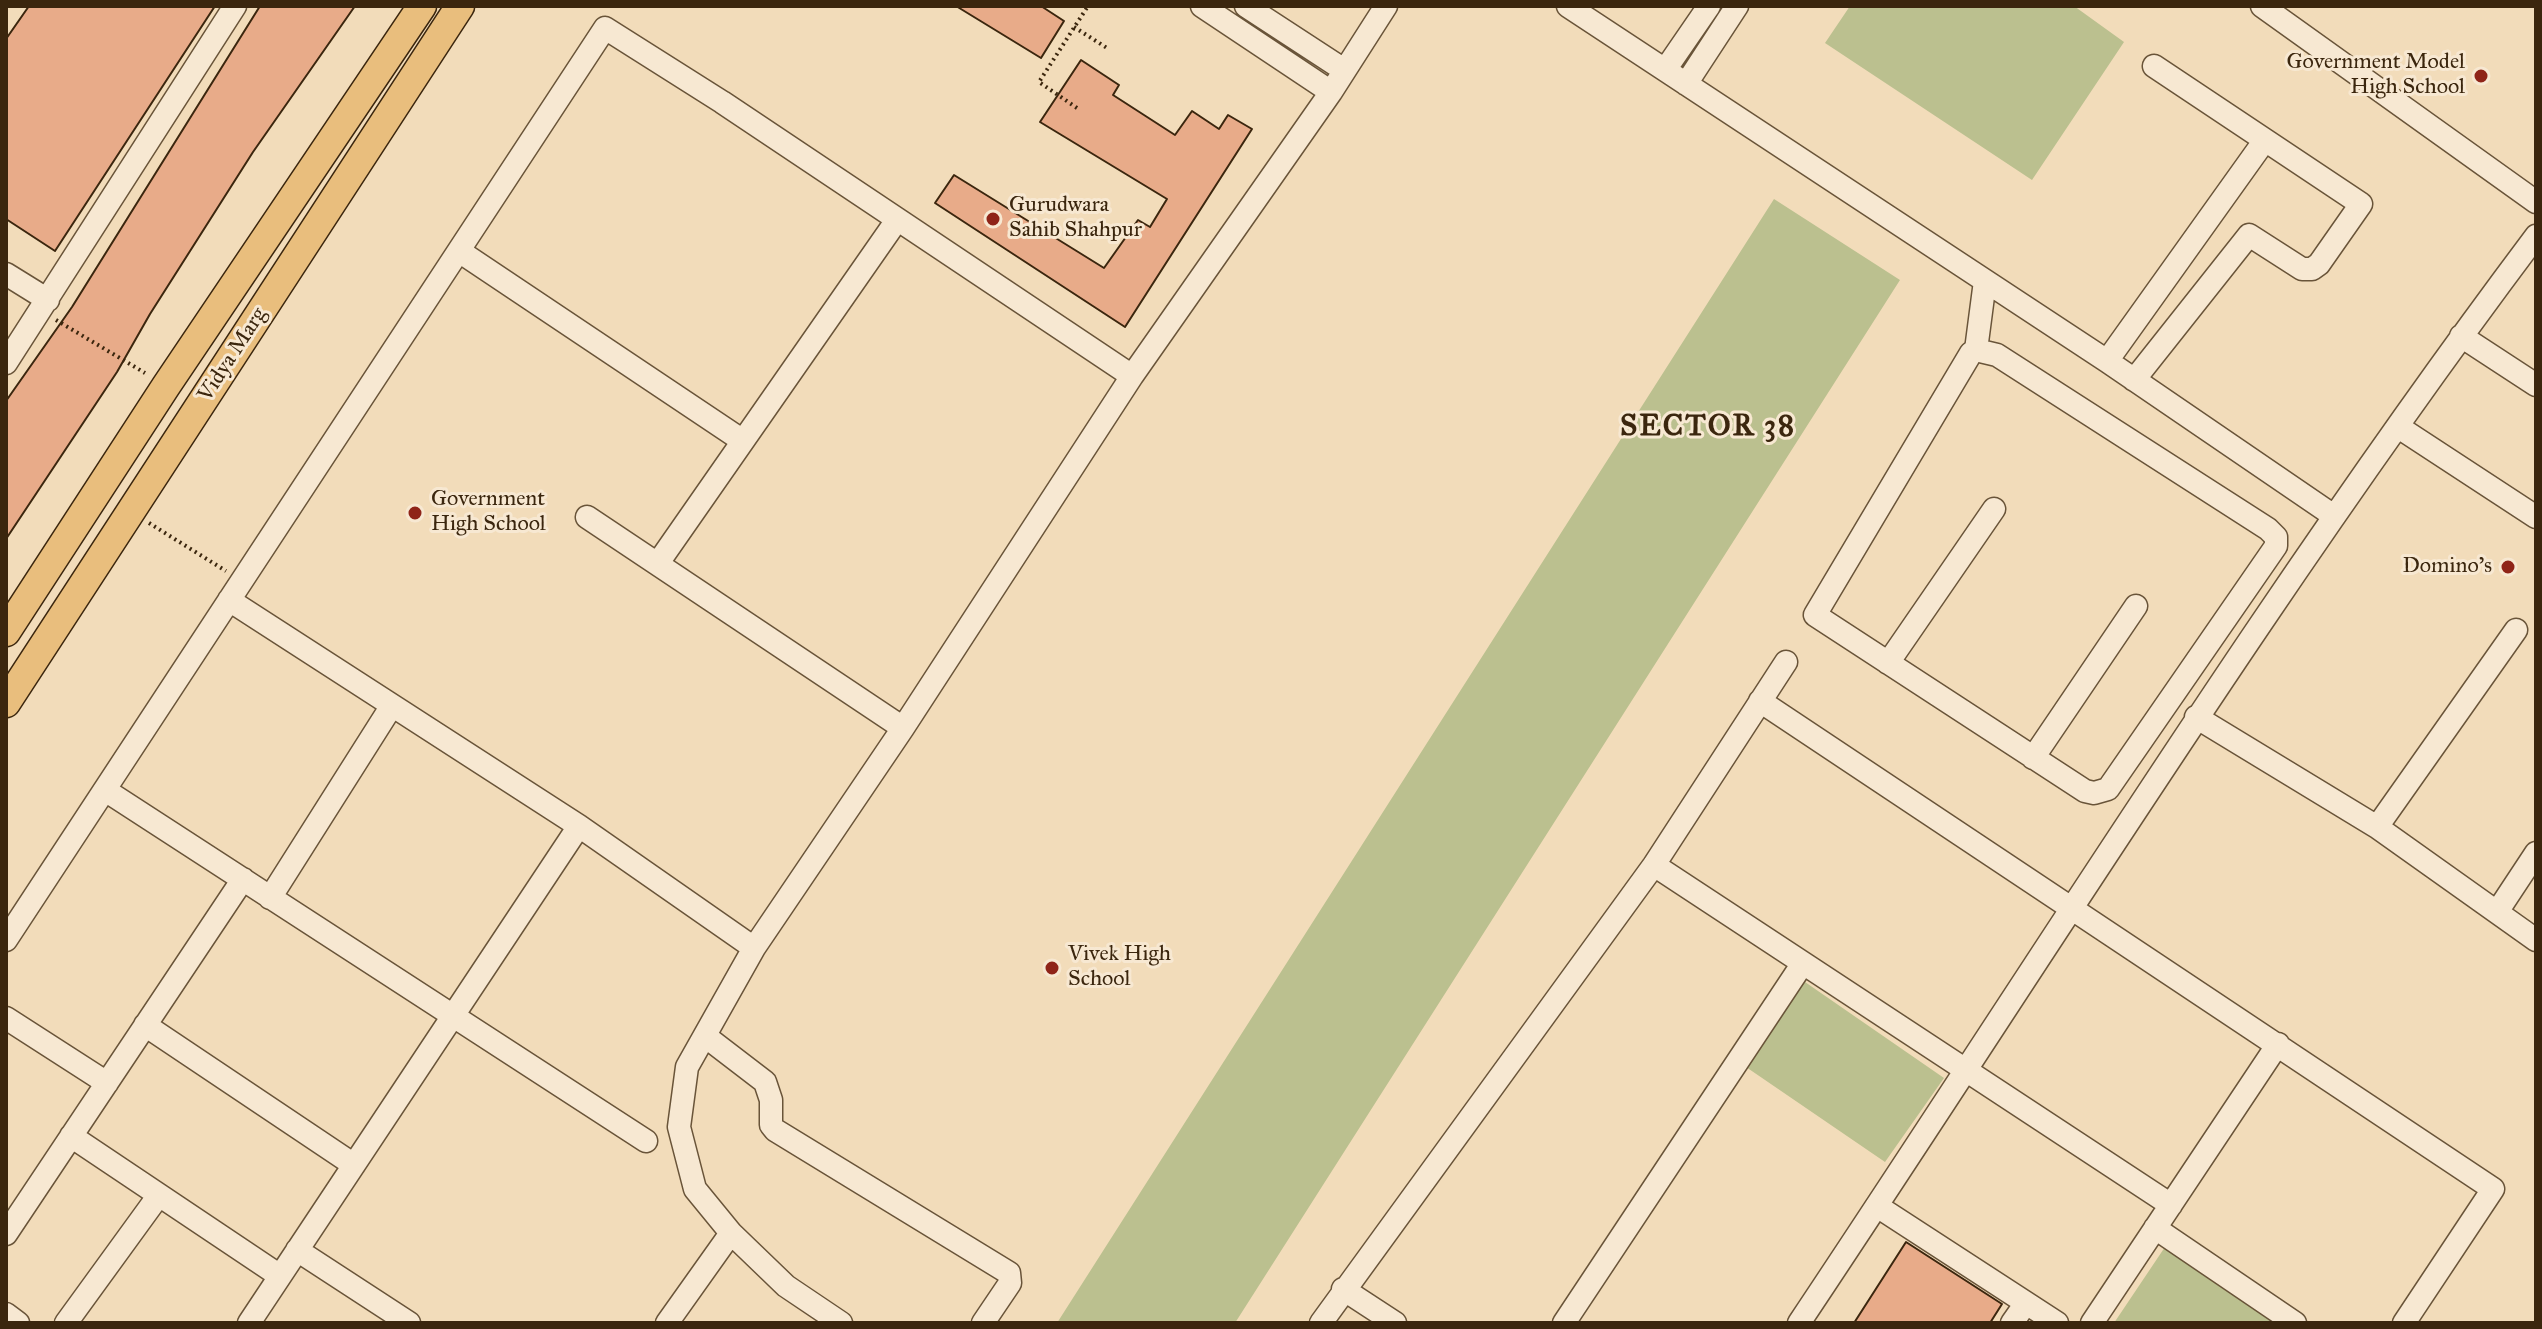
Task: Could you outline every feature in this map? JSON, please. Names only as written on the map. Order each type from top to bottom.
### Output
[{"type":"main road","name":"Vidya Marg","points":[[6,632],[166,386],[422,6]]},
{"type":"main road","name":"Vidya Marg","points":[[6,703],[460,6]]},
{"type":"street","points":[[6,363],[235,6]]},
{"type":"street","points":[[1202,6],[1331,92]]},
{"type":"street","points":[[1246,6],[1344,70]]},
{"type":"street","points":[[841,1323],[786,1286],[731,1233],[695,1189],[679,1127],[687,1067],[754,948],[903,728],[1132,376],[1331,92],[1386,6]]},
{"type":"street","points":[[1568,6],[2107,361],[2334,516]]},
{"type":"street","points":[[1665,70],[1709,6]]},
{"type":"street","points":[[1686,84],[1737,6]]},
{"type":"street","points":[[2262,6],[2536,202]]},
{"type":"street","points":[[6,940],[605,28],[1132,376]]},
{"type":"street","points":[[2134,380],[2249,235],[2302,269],[2312,269],[2360,209],[2359,200],[2154,66]]},
{"type":"street","points":[[2107,361],[2265,140]]},
{"type":"street","points":[[658,563],[897,220]]},
{"type":"street","points":[[1799,1323],[1967,1072],[2196,717],[2334,516],[2400,428],[2461,336],[2536,236]]},
{"type":"street","points":[[459,251],[743,441]]},
{"type":"street","points":[[6,274],[44,305]]},
{"type":"street","points":[[1976,350],[1985,281]]},
{"type":"street","points":[[2461,336],[2536,385]]},
{"type":"street","points":[[1976,350],[1997,355],[2276,537],[2276,546],[2108,789],[2094,793],[2085,791],[1888,663],[1815,615],[1971,353],[1976,350]]},
{"type":"street","points":[[2400,428],[2536,517]]},
{"type":"street","points":[[1888,663],[1994,509]]},
{"type":"street","points":[[587,517],[903,728]]},
{"type":"street","points":[[229,600],[579,826],[754,948]]},
{"type":"street","points":[[2033,758],[2136,606]]},
{"type":"street","points":[[2377,827],[2516,630]]},
{"type":"street","points":[[1321,1323],[1654,865],[1786,662]]},
{"type":"street","points":[[1760,701],[2493,1189],[2404,1323]]},
{"type":"street","points":[[270,898],[391,707]]},
{"type":"street","points":[[2196,717],[2377,827],[2536,940]]},
{"type":"street","points":[[105,790],[646,1141]]},
{"type":"street","points":[[249,1323],[579,826]]},
{"type":"street","points":[[2497,912],[2536,853]]},
{"type":"street","points":[[1654,865],[2171,1205]]},
{"type":"street","points":[[6,1234],[243,879]]},
{"type":"street","points":[[1564,1323],[1803,963]]},
{"type":"street","points":[[6,1018],[107,1083]]},
{"type":"street","points":[[145,1025],[354,1165]]},
{"type":"street","points":[[705,1036],[765,1082],[771,1100],[771,1125],[775,1130],[1009,1273],[1010,1283],[983,1323]]},
{"type":"street","points":[[2092,1323],[2278,1044]]},
{"type":"street","points":[[71,1136],[280,1276]]},
{"type":"street","points":[[66,1323],[159,1195]]},
{"type":"street","points":[[1877,1206],[2057,1323]]},
{"type":"street","points":[[2155,1228],[2295,1323]]},
{"type":"street","points":[[667,1323],[731,1233]]},
{"type":"street","points":[[297,1250],[409,1323]]},
{"type":"street","points":[[1343,1289],[1395,1323]]},
{"type":"street","points":[[2012,1323],[2026,1303]]},
{"type":"street","points":[[6,1314],[18,1323]]},
{"type":"path","points":[[1077,108],[1039,82],[1088,6]]},
{"type":"path","points":[[1074,27],[1107,48]]},
{"type":"path","points":[[44,305],[166,386]]},
{"type":"path","points":[[130,512],[242,581]]},
{"type":"green space","points":[[1850,6],[2074,6],[2124,42],[2032,180],[1825,43]]},
{"type":"green space","points":[[1774,199],[1900,280],[1235,1323],[1057,1323]]},
{"type":"green space","points":[[1805,982],[1944,1078],[1885,1162],[1746,1067]]},
{"type":"green space","points":[[2165,1247],[2279,1323],[2114,1323]]},
{"type":"building","points":[[29,6],[215,6],[55,251],[6,219],[6,39]]},
{"type":"building","points":[[260,6],[355,6],[253,152],[150,314],[117,372],[6,539],[6,401],[72,307]]},
{"type":"building","points":[[956,6],[1041,6],[1064,21],[1041,58]]},
{"type":"building","name":"Gurudwara Sahib Shahpur","points":[[1081,60],[1119,85],[1113,95],[1175,135],[1192,111],[1219,129],[1228,115],[1252,129],[1125,327],[935,203],[954,175],[1104,268],[1138,220],[1150,227],[1167,199],[1040,122]]},
{"type":"building","points":[[1906,1242],[2002,1304],[1990,1323],[1854,1323]]},
{"type":"place","name":"Government Model High School","points":[[2481,76]]},
{"type":"place","name":"Gurudwara Sahib Shahpur","points":[[993,219]]},
{"type":"place","name":"Government High School","points":[[415,513]]},
{"type":"place","name":"Domino's","points":[[2508,567]]},
{"type":"place","name":"Vivek High School","points":[[1052,968]]},
{"type":"district","name":"SECTOR 38","points":[[1708,428]]}]
